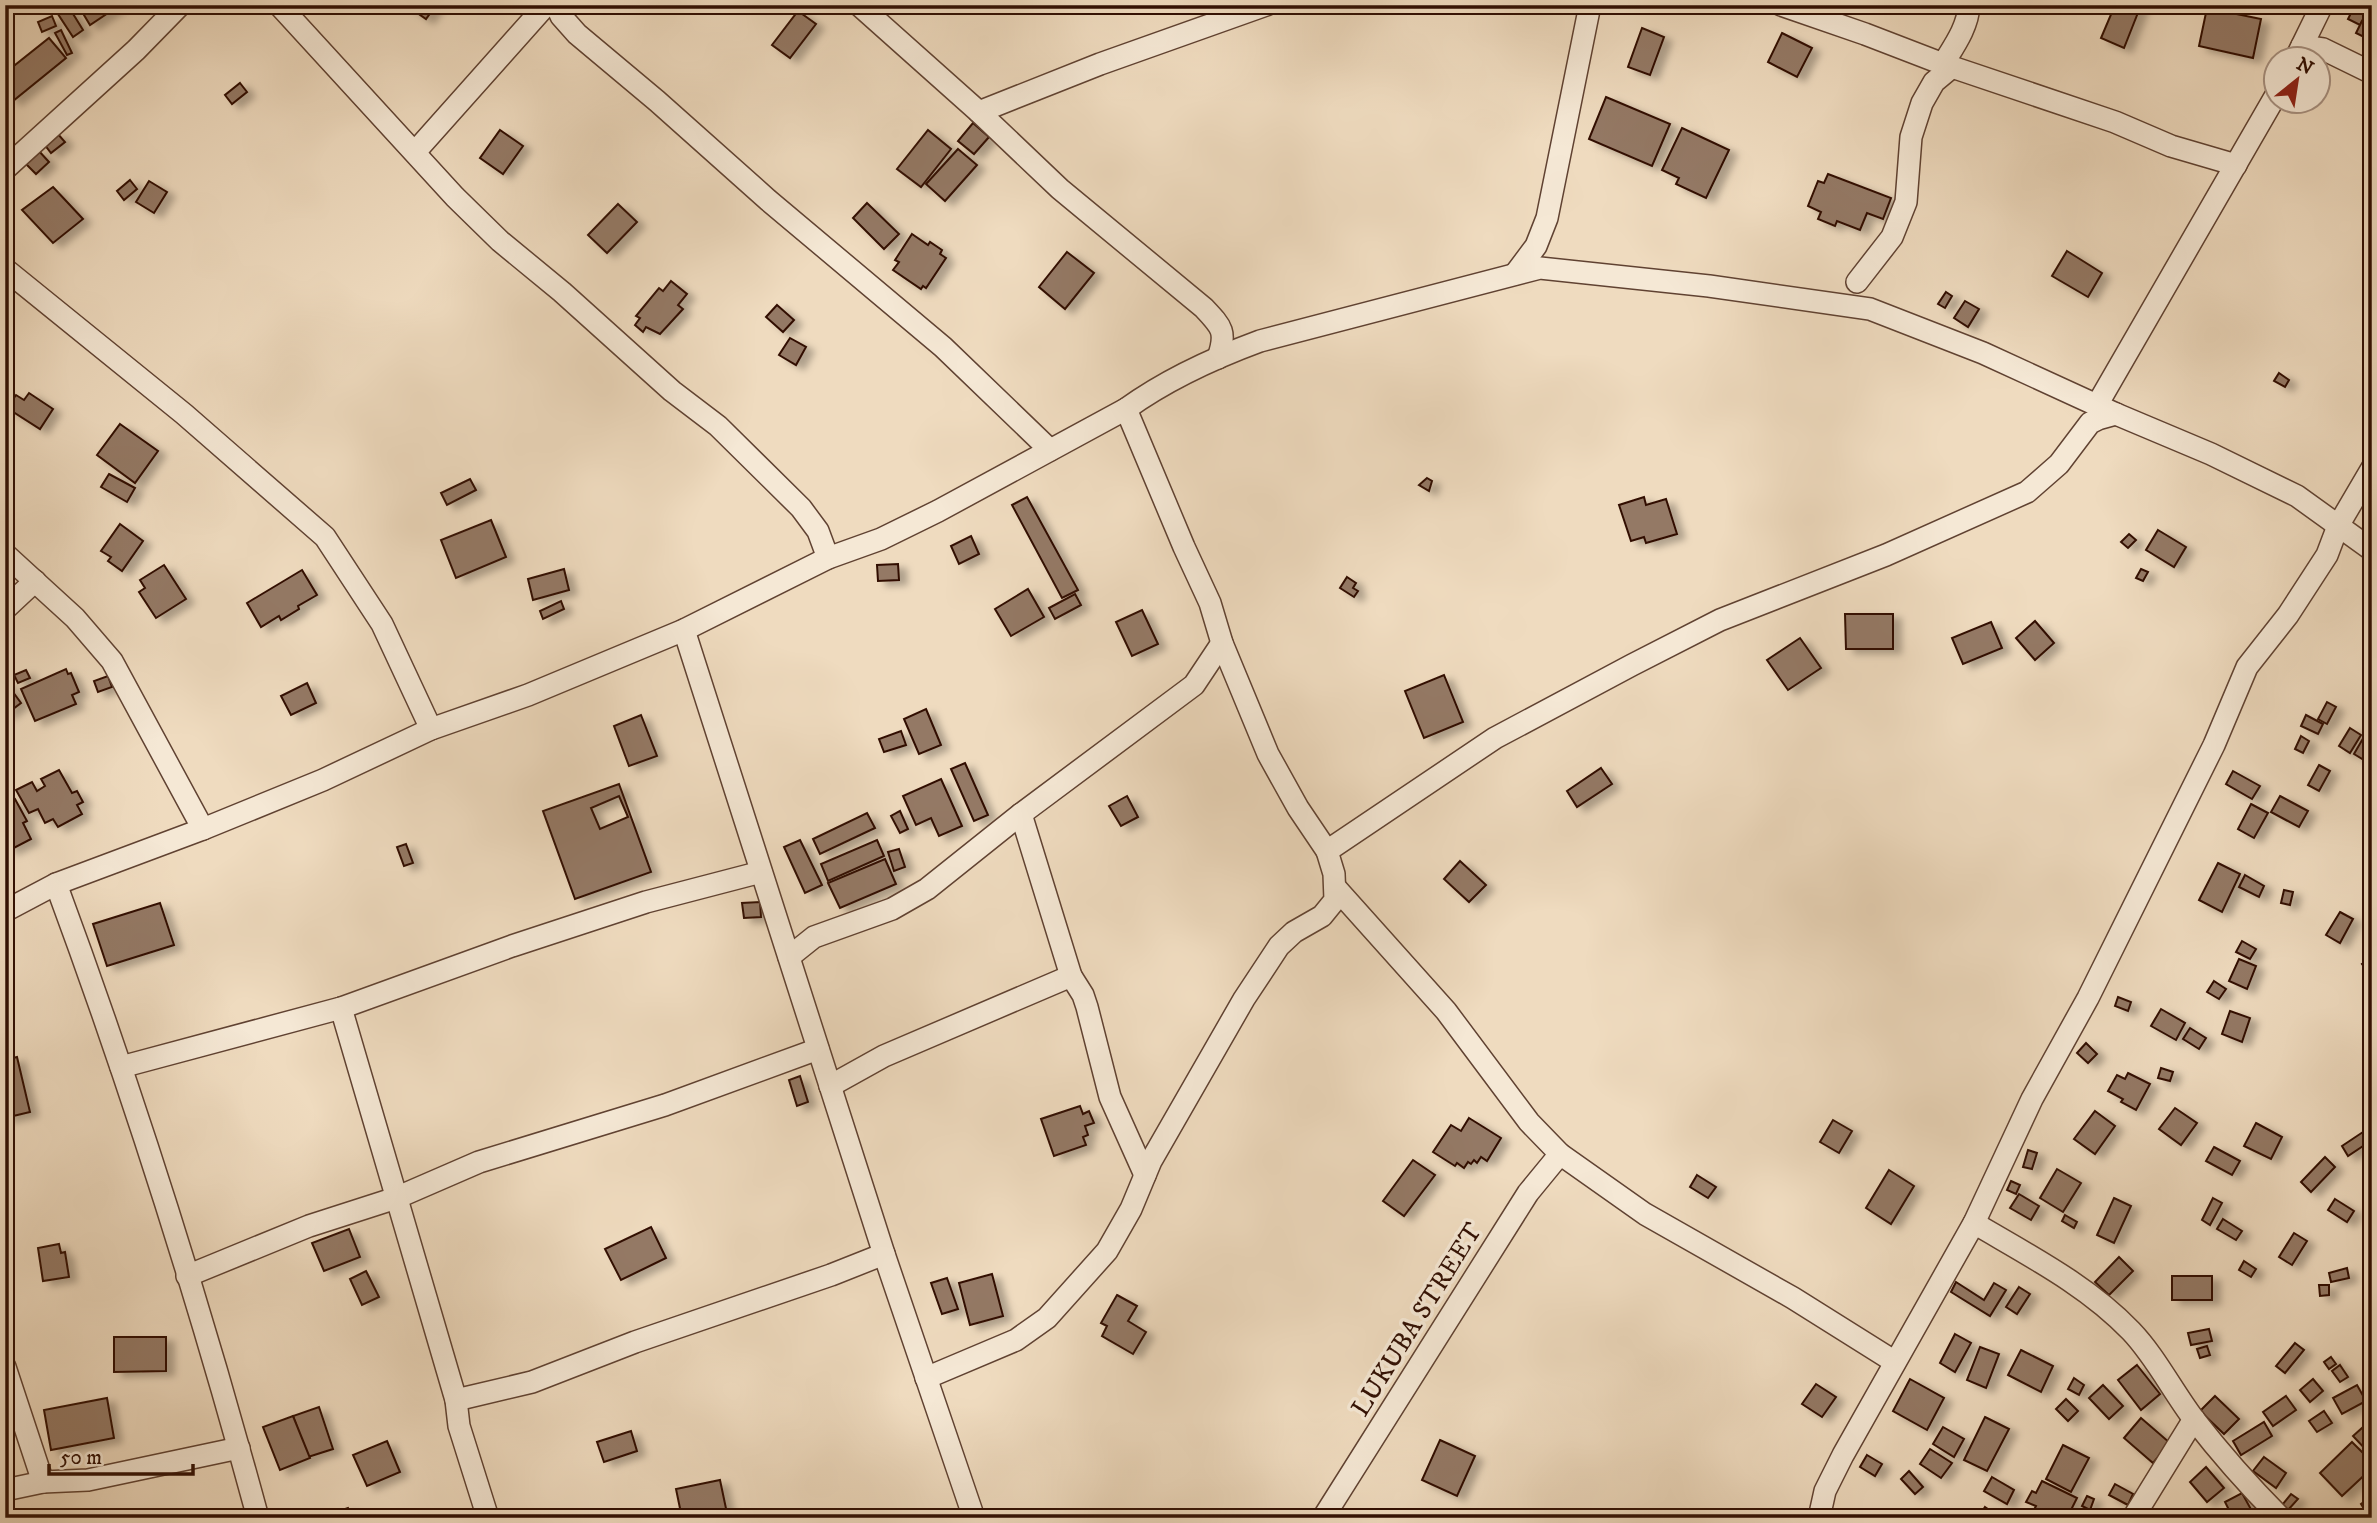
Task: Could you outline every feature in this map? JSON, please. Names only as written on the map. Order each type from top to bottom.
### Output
[{"type":"street","points":[[5,169],[136,50],[180,5]]},
{"type":"street","points":[[279,5],[455,197],[500,241],[672,391],[718,426],[801,508],[818,531],[828,558]]},
{"type":"street","points":[[415,152],[546,5]]},
{"type":"street","points":[[556,5],[561,16],[577,34],[943,347],[1050,450]]},
{"type":"street","points":[[859,5],[979,112],[1060,189],[1204,308],[1219,325],[1224,337],[1218,358]]},
{"type":"street","points":[[979,112],[1100,64],[1266,5]]},
{"type":"street","points":[[1515,274],[1536,246],[1547,218],[1568,103],[1590,5]]},
{"type":"street","points":[[1781,5],[2115,122],[2171,146],[2236,165]]},
{"type":"street","points":[[1857,282],[1892,237],[1906,202],[1911,137],[1922,103],[1947,65],[1969,15],[1969,5]]},
{"type":"street","points":[[2302,46],[2322,5]]},
{"type":"street","points":[[2332,53],[2372,73]]},
{"type":"street","points":[[1327,851],[1494,738],[1632,665],[1720,621],[1875,559],[2027,492],[2059,464],[2090,423],[2107,409],[2147,315],[2264,116]]},
{"type":"street","points":[[5,911],[56,884],[203,829],[323,779],[431,729],[528,695],[684,629],[828,558],[881,539],[937,511],[1126,409],[1147,393],[1218,358],[1260,341],[1540,268],[1721,287],[1870,310],[1983,353],[2211,454],[2297,496],[2372,550]]},
{"type":"street","points":[[5,269],[184,414],[325,537],[382,624],[431,729]]},
{"type":"street","points":[[1219,325],[1260,341]]},
{"type":"street","points":[[926,1378],[1016,1340],[1047,1318],[1107,1251],[1131,1209],[1151,1161],[1244,999],[1279,946],[1294,932],[1322,916],[1335,900],[1334,874],[1327,851],[1298,808],[1268,754],[1222,643],[1210,603],[1126,409]]},
{"type":"street","points":[[1819,1518],[1825,1491],[1974,1223],[2037,1087],[2088,998],[2214,745],[2247,667],[2327,555],[2338,526],[2372,468]]},
{"type":"street","points":[[818,531],[851,550]]},
{"type":"street","points":[[5,554],[75,618],[112,661],[203,829]]},
{"type":"street","points":[[5,609],[35,581]]},
{"type":"street","points":[[684,629],[884,1254],[974,1518]]},
{"type":"street","points":[[789,957],[814,937],[892,909],[928,888],[1021,814],[1194,685],[1222,643]]},
{"type":"street","points":[[1021,814],[1071,976],[1087,1007],[1110,1097],[1145,1175]]},
{"type":"street","points":[[121,1067],[341,1008],[512,946],[634,906],[761,872]]},
{"type":"street","points":[[56,884],[111,1032],[187,1276],[258,1518]]},
{"type":"street","points":[[1335,887],[1446,1010],[1529,1122],[1560,1154],[1645,1214],[1793,1298],[1895,1362]]},
{"type":"street","points":[[830,1086],[884,1056],[1071,976]]},
{"type":"street","points":[[341,1008],[456,1400],[458,1426],[488,1518]]},
{"type":"street","points":[[187,1276],[309,1226],[396,1198],[479,1162],[665,1105],[818,1049]]},
{"type":"street","name":"LUKUBA STREET","points":[[1323,1518],[1528,1193],[1560,1154]]},
{"type":"street","points":[[1974,1223],[2090,1295],[2134,1334],[2194,1419],[2281,1518]]},
{"type":"street","points":[[456,1400],[533,1382],[635,1342],[831,1275],[884,1254]]},
{"type":"street","points":[[5,1367],[43,1482]]},
{"type":"street","points":[[2133,1518],[2194,1419]]},
{"type":"street","points":[[5,1490],[43,1482],[88,1480],[239,1448]]},
{"type":"building","points":[[89,5],[120,5],[90,25],[81,10]]},
{"type":"building","points":[[406,5],[436,5],[426,19]]},
{"type":"building","points":[[2115,5],[2141,5],[2124,48],[2101,38]]},
{"type":"building","points":[[2355,5],[2371,5],[2360,25],[2348,19]]},
{"type":"building","points":[[63,7],[66,12],[70,9],[83,30],[73,37],[56,11]]},
{"type":"building","points":[[2207,8],[2261,19],[2253,58],[2199,46]]},
{"type":"building","points":[[798,11],[816,24],[790,58],[772,45]]},
{"type":"building","points":[[52,16],[56,26],[42,32],[38,22]]},
{"type":"building","points":[[2362,21],[2372,27],[2366,38],[2356,33]]},
{"type":"building","points":[[1642,28],[1664,37],[1650,75],[1628,67]]},
{"type":"building","points":[[61,30],[72,53],[67,55],[55,33]]},
{"type":"building","points":[[1782,33],[1812,48],[1797,77],[1768,62]]},
{"type":"building","points":[[49,38],[66,58],[13,101],[5,91],[5,73]]},
{"type":"building","points":[[240,83],[247,92],[232,104],[225,95]]},
{"type":"building","points":[[1606,97],[1670,124],[1652,166],[1589,139]]},
{"type":"building","points":[[973,123],[989,137],[974,154],[958,141]]},
{"type":"building","points":[[1682,128],[1729,150],[1706,198],[1676,184],[1679,178],[1662,170]]},
{"type":"building","points":[[500,130],[523,146],[503,174],[480,158]]},
{"type":"building","points":[[928,130],[951,149],[921,187],[897,169]]},
{"type":"building","points":[[57,133],[65,142],[51,153],[44,144]]},
{"type":"building","points":[[958,149],[977,165],[945,201],[926,184]]},
{"type":"building","points":[[38,150],[49,162],[36,174],[25,163]]},
{"type":"building","points":[[1828,174],[1891,198],[1883,219],[1867,213],[1860,230],[1837,221],[1835,226],[1818,219],[1821,212],[1808,206],[1818,181],[1824,183]]},
{"type":"building","points":[[130,180],[137,189],[124,200],[117,191]]},
{"type":"building","points":[[149,181],[167,192],[154,213],[136,202]]},
{"type":"building","points":[[53,187],[83,219],[53,243],[22,210]]},
{"type":"building","points":[[867,203],[899,234],[884,249],[853,218]]},
{"type":"building","points":[[618,204],[637,222],[607,253],[588,235]]},
{"type":"building","points":[[912,234],[928,245],[930,242],[942,250],[940,254],[946,258],[926,288],[923,286],[921,289],[893,270],[899,262],[895,260]]},
{"type":"building","points":[[2067,251],[2102,273],[2088,297],[2052,276]]},
{"type":"building","points":[[1067,252],[1094,273],[1065,309],[1039,287]]},
{"type":"building","points":[[671,281],[687,294],[678,305],[683,309],[660,334],[646,327],[643,332],[635,325],[640,318],[636,316],[659,288],[663,291]]},
{"type":"building","points":[[1946,292],[1952,296],[1945,308],[1938,304]]},
{"type":"building","points":[[1965,301],[1979,309],[1968,327],[1954,318]]},
{"type":"building","points":[[777,305],[794,320],[783,332],[766,317]]},
{"type":"building","points":[[790,338],[806,347],[796,365],[779,355]]},
{"type":"building","points":[[2279,373],[2289,380],[2285,387],[2274,381]]},
{"type":"building","points":[[29,393],[53,409],[40,429],[7,408],[16,395],[24,400]]},
{"type":"building","points":[[120,424],[158,451],[135,483],[97,455]]},
{"type":"building","points":[[109,474],[135,488],[127,502],[101,487]]},
{"type":"building","points":[[1427,478],[1432,481],[1429,491],[1419,485]]},
{"type":"building","points":[[470,479],[476,490],[447,505],[441,493]]},
{"type":"building","points":[[1027,497],[1078,590],[1062,598],[1012,505]]},
{"type":"building","points":[[1644,497],[1646,505],[1666,499],[1677,534],[1646,543],[1644,537],[1631,541],[1619,505]]},
{"type":"building","points":[[491,520],[506,557],[456,578],[441,540]]},
{"type":"building","points":[[120,524],[143,541],[122,571],[108,561],[111,557],[101,551]]},
{"type":"building","points":[[2158,530],[2186,547],[2174,567],[2146,550]]},
{"type":"building","points":[[2129,534],[2136,540],[2128,548],[2121,542]]},
{"type":"building","points":[[971,536],[979,554],[959,564],[951,546]]},
{"type":"building","points":[[898,564],[899,580],[878,581],[877,565]]},
{"type":"building","points":[[164,565],[186,599],[156,618],[139,592],[145,588],[140,580]]},
{"type":"building","points":[[564,569],[569,590],[533,600],[528,579]]},
{"type":"building","points":[[2141,569],[2148,572],[2143,581],[2136,578]]},
{"type":"building","points":[[302,570],[317,595],[281,620],[279,616],[261,627],[247,603]]},
{"type":"building","points":[[1347,577],[1356,583],[1353,588],[1358,591],[1354,597],[1340,588]]},
{"type":"building","points":[[1028,589],[1044,617],[1011,636],[995,609]]},
{"type":"building","points":[[1075,594],[1081,605],[1055,619],[1049,608]]},
{"type":"building","points":[[561,601],[564,609],[543,619],[540,611]]},
{"type":"building","points":[[1142,610],[1158,644],[1132,656],[1116,622]]},
{"type":"building","points":[[1845,614],[1893,614],[1893,649],[1846,649]]},
{"type":"building","points":[[2035,621],[2054,643],[2035,660],[2016,638]]},
{"type":"building","points":[[1991,622],[2002,648],[1963,664],[1952,638]]},
{"type":"building","points":[[1800,638],[1821,668],[1788,690],[1767,660]]},
{"type":"building","points":[[66,669],[68,674],[71,673],[79,692],[72,695],[76,704],[35,721],[21,689]]},
{"type":"building","points":[[26,670],[30,678],[18,683],[14,675]]},
{"type":"building","points":[[1444,675],[1463,722],[1424,738],[1405,691]]},
{"type":"building","points":[[108,676],[112,687],[98,692],[94,681]]},
{"type":"building","points":[[5,681],[21,703],[5,715]]},
{"type":"building","points":[[307,683],[316,703],[291,715],[281,696]]},
{"type":"building","points":[[2327,702],[2336,707],[2327,724],[2318,719]]},
{"type":"building","points":[[926,709],[941,745],[919,754],[904,719]]},
{"type":"building","points":[[641,715],[657,756],[629,766],[614,726]]},
{"type":"building","points":[[2306,715],[2323,724],[2318,734],[2301,726]]},
{"type":"building","points":[[2350,728],[2361,735],[2350,753],[2339,746]]},
{"type":"building","points":[[901,731],[906,745],[884,752],[879,739]]},
{"type":"building","points":[[2365,735],[2372,739],[2372,745],[2364,760],[2354,754]]},
{"type":"building","points":[[2301,736],[2309,741],[2303,753],[2295,749]]},
{"type":"building","points":[[965,763],[988,815],[974,821],[951,769]]},
{"type":"building","points":[[2319,765],[2330,771],[2319,791],[2308,785]]},
{"type":"building","points":[[1601,768],[1612,784],[1577,807],[1567,791]]},
{"type":"building","points":[[59,770],[72,793],[77,791],[83,802],[77,805],[82,814],[58,827],[53,819],[45,823],[38,809],[29,813],[16,790],[32,782],[37,791],[45,786],[41,779]]},
{"type":"building","points":[[2233,771],[2260,786],[2252,799],[2226,784]]},
{"type":"building","points":[[941,779],[962,826],[939,836],[931,818],[916,825],[903,796]]},
{"type":"building","points":[[619,784],[651,872],[575,899],[543,811]],"holes":[[[619,796],[628,817],[600,829],[591,808]]]},
{"type":"building","points":[[5,796],[8,802],[15,799],[27,821],[23,823],[31,839],[10,850],[5,843]]},
{"type":"building","points":[[1127,796],[1138,817],[1121,826],[1109,806]]},
{"type":"building","points":[[2280,796],[2308,811],[2299,827],[2271,812]]},
{"type":"building","points":[[2251,804],[2268,813],[2254,838],[2238,829]]},
{"type":"building","points":[[900,811],[908,829],[900,833],[891,816]]},
{"type":"building","points":[[867,813],[875,828],[820,854],[813,839]]},
{"type":"building","points":[[800,840],[822,885],[805,893],[784,847]]},
{"type":"building","points":[[877,840],[884,856],[828,881],[821,864]]},
{"type":"building","points":[[406,844],[413,863],[404,866],[397,847]]},
{"type":"building","points":[[899,849],[905,867],[894,871],[888,852]]},
{"type":"building","points":[[885,859],[896,884],[840,908],[828,883]]},
{"type":"building","points":[[1460,861],[1486,885],[1469,902],[1444,879]]},
{"type":"building","points":[[2218,863],[2240,874],[2222,912],[2199,900]]},
{"type":"building","points":[[2245,875],[2264,886],[2259,897],[2239,887]]},
{"type":"building","points":[[2284,890],[2293,892],[2290,905],[2281,903]]},
{"type":"building","points":[[760,902],[761,917],[744,918],[742,903]]},
{"type":"building","points":[[160,903],[174,945],[107,966],[93,924]]},
{"type":"building","points":[[2340,912],[2353,919],[2340,943],[2326,935]]},
{"type":"building","points":[[2242,941],[2256,949],[2250,959],[2236,952]]},
{"type":"building","points":[[2372,957],[2372,977],[2362,964]]},
{"type":"building","points":[[2239,959],[2256,966],[2247,989],[2229,981]]},
{"type":"building","points":[[2214,981],[2226,989],[2219,999],[2207,992]]},
{"type":"building","points":[[2118,997],[2131,1002],[2128,1011],[2115,1006]]},
{"type":"building","points":[[2161,1009],[2185,1023],[2176,1040],[2151,1026]]},
{"type":"building","points":[[2230,1011],[2250,1018],[2242,1042],[2222,1034]]},
{"type":"building","points":[[2190,1028],[2206,1038],[2199,1049],[2183,1039]]},
{"type":"building","points":[[2086,1043],[2097,1054],[2088,1063],[2077,1053]]},
{"type":"building","points":[[17,1057],[30,1112],[5,1118],[5,1060]]},
{"type":"building","points":[[2161,1068],[2173,1072],[2170,1081],[2158,1078]]},
{"type":"building","points":[[2128,1073],[2150,1084],[2136,1110],[2108,1091],[2117,1075],[2125,1079]]},
{"type":"building","points":[[800,1076],[808,1102],[797,1106],[789,1080]]},
{"type":"building","points":[[1080,1106],[1083,1114],[1089,1111],[1094,1123],[1085,1126],[1088,1135],[1083,1137],[1086,1145],[1054,1156],[1041,1119]]},
{"type":"building","points":[[2175,1108],[2197,1123],[2181,1145],[2159,1129]]},
{"type":"building","points":[[2095,1111],[2115,1126],[2095,1154],[2074,1139]]},
{"type":"building","points":[[1469,1118],[1501,1138],[1487,1161],[1481,1157],[1477,1163],[1474,1160],[1471,1164],[1468,1162],[1464,1168],[1457,1163],[1455,1166],[1433,1152],[1451,1125],[1461,1131]]},
{"type":"building","points":[[1833,1120],[1852,1131],[1839,1153],[1820,1142]]},
{"type":"building","points":[[2256,1123],[2282,1137],[2271,1159],[2244,1146]]},
{"type":"building","points":[[2372,1126],[2372,1140],[2348,1156],[2342,1146]]},
{"type":"building","points":[[2214,1147],[2240,1161],[2232,1175],[2206,1161]]},
{"type":"building","points":[[2028,1150],[2037,1153],[2032,1169],[2023,1167]]},
{"type":"building","points":[[2325,1157],[2335,1167],[2311,1192],[2301,1182]]},
{"type":"building","points":[[1413,1160],[1435,1175],[1404,1216],[1383,1201]]},
{"type":"building","points":[[2057,1169],[2081,1183],[2063,1212],[2040,1198]]},
{"type":"building","points":[[1889,1170],[1914,1186],[1891,1224],[1866,1208]]},
{"type":"building","points":[[1697,1175],[1716,1187],[1708,1198],[1690,1187]]},
{"type":"building","points":[[2011,1181],[2020,1185],[2016,1194],[2007,1190]]},
{"type":"building","points":[[2019,1194],[2039,1206],[2031,1220],[2010,1208]]},
{"type":"building","points":[[2114,1198],[2131,1206],[2114,1243],[2097,1235]]},
{"type":"building","points":[[2213,1198],[2222,1203],[2210,1225],[2202,1220]]},
{"type":"building","points":[[2335,1199],[2354,1211],[2347,1222],[2328,1210]]},
{"type":"building","points":[[2065,1215],[2077,1222],[2074,1228],[2062,1221]]},
{"type":"building","points":[[2223,1219],[2242,1231],[2236,1240],[2217,1229]]},
{"type":"building","points":[[651,1227],[666,1258],[621,1280],[605,1249]]},
{"type":"building","points":[[349,1229],[360,1257],[324,1271],[312,1243]]},
{"type":"building","points":[[2294,1233],[2307,1241],[2292,1265],[2279,1257]]},
{"type":"building","points":[[59,1244],[61,1253],[65,1252],[69,1277],[43,1281],[38,1248]]},
{"type":"building","points":[[2119,1257],[2133,1271],[2109,1295],[2095,1282]]},
{"type":"building","points":[[2244,1261],[2256,1269],[2251,1277],[2239,1270]]},
{"type":"building","points":[[2347,1268],[2349,1278],[2331,1282],[2329,1273]]},
{"type":"building","points":[[366,1271],[379,1297],[362,1305],[350,1279]]},
{"type":"building","points":[[992,1274],[1003,1316],[970,1325],[959,1283]]},
{"type":"building","points":[[2172,1276],[2212,1276],[2212,1300],[2172,1300]]},
{"type":"building","points":[[947,1278],[958,1309],[942,1314],[931,1283]]},
{"type":"building","points":[[1956,1282],[1984,1300],[1994,1283],[2006,1290],[1990,1316],[1951,1292]]},
{"type":"building","points":[[2319,1285],[2329,1285],[2329,1295],[2320,1296]]},
{"type":"building","points":[[2019,1287],[2030,1294],[2017,1314],[2006,1307]]},
{"type":"building","points":[[1117,1295],[1137,1306],[1128,1321],[1146,1332],[1133,1354],[1102,1336],[1107,1326],[1101,1323]]},
{"type":"building","points":[[2209,1329],[2212,1341],[2191,1345],[2188,1333]]},
{"type":"building","points":[[1955,1334],[1971,1343],[1955,1372],[1940,1363]]},
{"type":"building","points":[[114,1337],[166,1337],[166,1371],[114,1372]]},
{"type":"building","points":[[2295,1343],[2304,1350],[2285,1373],[2276,1366]]},
{"type":"building","points":[[2207,1346],[2210,1355],[2200,1358],[2197,1349]]},
{"type":"building","points":[[1980,1347],[1999,1354],[1986,1388],[1967,1380]]},
{"type":"building","points":[[2021,1350],[2053,1366],[2041,1392],[2008,1375]]},
{"type":"building","points":[[2331,1357],[2336,1364],[2329,1369],[2324,1362]]},
{"type":"building","points":[[2137,1365],[2160,1394],[2141,1410],[2118,1380]]},
{"type":"building","points":[[2340,1365],[2348,1377],[2340,1382],[2332,1371]]},
{"type":"building","points":[[2074,1378],[2084,1385],[2079,1395],[2068,1389]]},
{"type":"building","points":[[1910,1379],[1944,1398],[1927,1430],[1893,1411]]},
{"type":"building","points":[[2313,1379],[2323,1391],[2310,1402],[2300,1390]]},
{"type":"building","points":[[1816,1384],[1836,1397],[1822,1417],[1802,1404]]},
{"type":"building","points":[[2103,1385],[2123,1406],[2109,1419],[2089,1398]]},
{"type":"building","points":[[2357,1385],[2366,1401],[2342,1414],[2333,1398]]},
{"type":"building","points":[[2215,1396],[2239,1419],[2224,1434],[2200,1411]]},
{"type":"building","points":[[2286,1396],[2296,1410],[2273,1426],[2263,1412]]},
{"type":"building","points":[[107,1398],[114,1438],[51,1450],[44,1410]]},
{"type":"building","points":[[2066,1399],[2078,1411],[2068,1421],[2056,1409]]},
{"type":"building","points":[[319,1407],[333,1449],[308,1457],[293,1416]]},
{"type":"building","points":[[2324,1411],[2332,1423],[2317,1432],[2309,1421]]},
{"type":"building","points":[[293,1416],[310,1458],[280,1470],[263,1427]]},
{"type":"building","points":[[1985,1417],[2009,1429],[1987,1471],[1964,1460]]},
{"type":"building","points":[[2141,1418],[2170,1443],[2153,1463],[2124,1438]]},
{"type":"building","points":[[2264,1422],[2272,1436],[2241,1455],[2233,1441]]},
{"type":"building","points":[[1943,1427],[1964,1439],[1954,1457],[1933,1444]]},
{"type":"building","points":[[2362,1428],[2372,1439],[2372,1449],[2368,1452],[2353,1436]]},
{"type":"building","points":[[631,1431],[637,1451],[604,1462],[597,1442]]},
{"type":"building","points":[[1440,1440],[1475,1456],[1457,1496],[1422,1480]]},
{"type":"building","points":[[387,1441],[400,1472],[367,1486],[353,1455]]},
{"type":"building","points":[[2352,1442],[2372,1462],[2372,1468],[2342,1496],[2320,1473]]},
{"type":"building","points":[[2063,1445],[2089,1458],[2071,1492],[2046,1479]]},
{"type":"building","points":[[1930,1449],[1952,1463],[1941,1478],[1920,1464]]},
{"type":"building","points":[[1867,1455],[1882,1464],[1875,1476],[1860,1467]]},
{"type":"building","points":[[2264,1457],[2286,1473],[2276,1488],[2253,1471]]},
{"type":"building","points":[[2206,1467],[2224,1488],[2207,1502],[2190,1482]]},
{"type":"building","points":[[1909,1471],[1923,1487],[1915,1494],[1901,1479]]},
{"type":"building","points":[[1992,1477],[2014,1490],[2007,1504],[1984,1491]]},
{"type":"building","points":[[720,1480],[728,1518],[682,1518],[676,1489]]},
{"type":"building","points":[[2042,1481],[2077,1498],[2067,1518],[2030,1518],[2036,1506],[2026,1502],[2032,1491],[2036,1493]]},
{"type":"building","points":[[2115,1484],[2133,1494],[2128,1505],[2109,1495]]},
{"type":"building","points":[[2242,1493],[2253,1513],[2244,1518],[2233,1518],[2225,1502]]},
{"type":"building","points":[[2291,1494],[2298,1499],[2288,1510],[2282,1505]]},
{"type":"building","points":[[2087,1496],[2094,1499],[2090,1510],[2082,1506]]},
{"type":"building","points":[[2372,1496],[2372,1518],[2370,1518],[2361,1504]]},
{"type":"building","points":[[1985,1507],[1995,1514],[1992,1518],[1978,1518]]},
{"type":"building","points":[[348,1508],[352,1518],[319,1518]]}]
